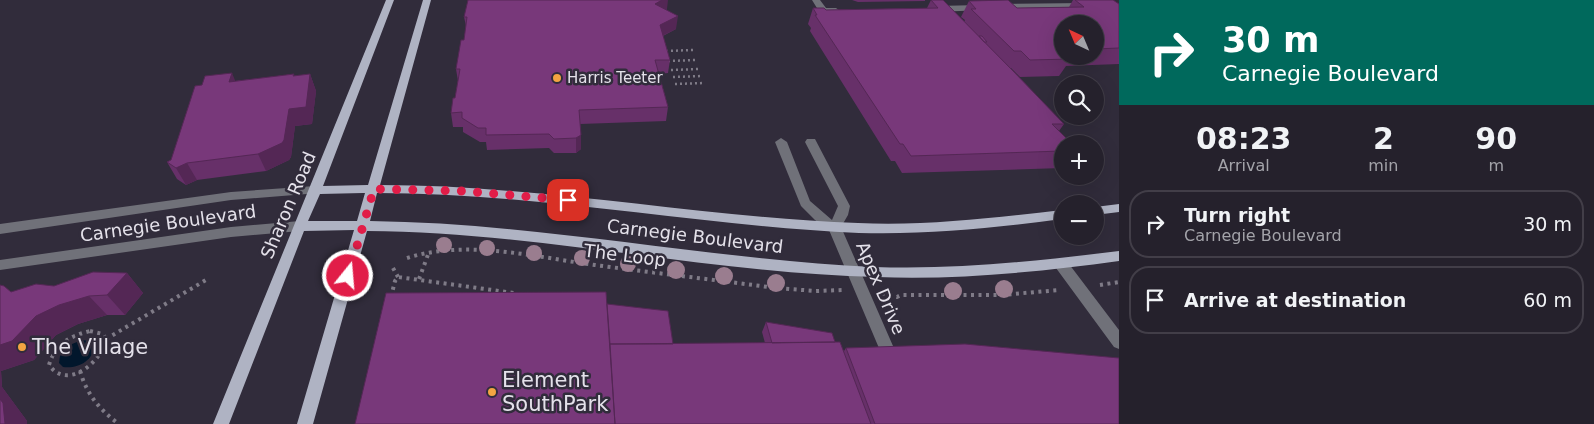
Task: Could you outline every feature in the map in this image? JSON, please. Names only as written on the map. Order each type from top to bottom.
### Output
[{"type":"main road","name":"Sharon Road","points":[[221,424],[390,0]]},
{"type":"main road","points":[[305,424],[427,0]]},
{"type":"main road","name":"Carnegie Boulevard","points":[[315,190],[444,190],[509,194],[834,227],[890,228],[943,226],[1054,216]]},
{"type":"main road","points":[[1104,210],[1119,208]]},
{"type":"main road","name":"Carnegie Boulevard","points":[[300,226],[363,226],[500,232],[778,264],[910,273],[969,272],[1061,264],[1119,256]]},
{"type":"street","points":[[816,0],[826,15],[849,11]]},
{"type":"street","points":[[930,9],[1096,6]]},
{"type":"street","points":[[781,142],[805,203],[834,227],[842,215],[844,206],[811,142]]},
{"type":"street","name":"Carnegie Boulevard","points":[[0,229],[231,196],[315,190]]},
{"type":"street","name":"Carnegie Boulevard","points":[[0,265],[231,232],[300,226]]},
{"type":"street","name":"Apex Drive","points":[[834,227],[893,364]]},
{"type":"street","points":[[1061,264],[1119,342]]},
{"type":"path","points":[[666,51],[693,50]]},
{"type":"path","points":[[668,61],[696,60]]},
{"type":"path","points":[[671,70],[699,69]]},
{"type":"path","points":[[673,77],[702,76]]},
{"type":"path","points":[[675,84],[704,83]]},
{"type":"path","name":"The Loop","points":[[408,258],[430,252],[457,250],[517,255],[776,288],[816,291],[841,290]]},
{"type":"path","points":[[419,279],[430,252]]},
{"type":"path","points":[[393,268],[398,277]]},
{"type":"path","points":[[398,277],[523,295]]},
{"type":"path","points":[[389,306],[395,280],[398,277]]},
{"type":"path","points":[[106,339],[206,280]]},
{"type":"path","points":[[1092,286],[1119,282]]},
{"type":"path","points":[[883,293],[896,297],[901,295],[1002,295],[1064,290]]},
{"type":"path","points":[[97,331],[103,334],[106,339],[104,351],[92,365],[80,371],[64,375],[56,374],[51,370],[49,364],[50,357],[62,342],[80,333],[97,331]]},
{"type":"path","points":[[80,371],[84,388],[102,412],[119,424]]},
{"type":"water","points":[[82,340],[90,341],[95,345],[94,351],[88,360],[74,367],[63,367],[59,363],[60,356],[72,344]]},
{"type":"building","name":"Harris Teeter","points":[[468,0],[662,0],[655,4],[678,16],[660,25],[670,60],[655,60],[668,107],[579,110],[581,135],[576,138],[554,139],[549,134],[486,135],[486,128],[478,128],[462,118],[462,112],[451,113],[460,69],[456,69],[461,40],[464,40],[467,17],[464,17]]},
{"type":"building","points":[[931,0],[943,0],[1054,114],[1054,124],[1052,124],[1063,135],[1054,135],[1054,151],[911,156],[903,144],[900,144],[815,15],[817,15],[813,8],[824,8],[826,10],[938,8]]},
{"type":"building","points":[[1008,0],[1017,8],[1084,7],[1075,0],[1113,0],[1119,4],[1119,48],[1104,49],[1104,15],[1054,15],[1054,59],[1030,60],[1021,51],[1014,51],[971,9],[976,9],[969,1]]},
{"type":"building","points":[[979,36],[982,36],[987,42],[984,42]]},
{"type":"building","points":[[232,73],[229,82],[294,74],[293,76],[310,74],[306,107],[289,109],[282,143],[258,154],[187,163],[176,168],[167,162],[171,160],[195,86],[202,85],[205,76]]},
{"type":"building","points":[[93,272],[127,273],[107,295],[89,296],[59,305],[36,316],[12,341],[0,345],[0,285],[11,292],[36,284],[54,286]]},
{"type":"building","name":"Element SouthPark","points":[[606,292],[615,424],[355,424],[386,293]]},
{"type":"building","points":[[607,304],[668,311],[673,344],[610,344]]},
{"type":"building","points":[[766,322],[832,333],[835,342],[772,343]]},
{"type":"building","points":[[840,342],[871,424],[615,424],[610,344]]},
{"type":"building","points":[[965,344],[1119,358],[1119,424],[875,424],[846,348]]},
{"type":"building","points":[[0,399],[3,403],[5,424],[0,424]]},
{"type":"place","name":"Harris Teeter","points":[[557,78]]},
{"type":"place","name":"The Village","points":[[22,347]]},
{"type":"place","name":"Element SouthPark","points":[[492,392]]},
{"type":"route","points":[[348,276],[374,189],[463,191],[568,200]]}]
